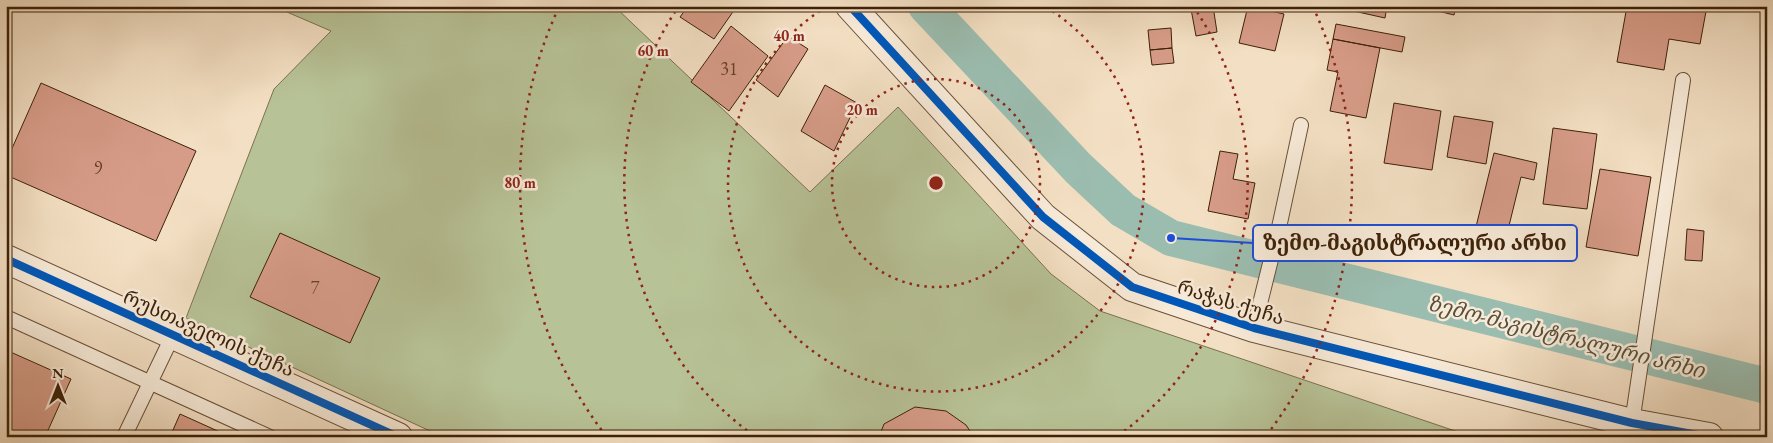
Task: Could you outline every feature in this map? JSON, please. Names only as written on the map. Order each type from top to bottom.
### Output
[{"type":"street","name":"რაჭას ქუჩა","points":[[853,7],[1043,217],[1132,287],[1254,328],[1628,430],[1709,437]]},
{"type":"street","name":"რუსთაველის ქუჩა","points":[[6,259],[398,437]]},
{"type":"lane","points":[[1628,430],[1638,383],[1683,80]]},
{"type":"lane","points":[[1254,328],[1280,223],[1301,125]]},
{"type":"lane","points":[[6,317],[270,437]]},
{"type":"lane","points":[[124,437],[173,335]]},
{"type":"green space","points":[[273,6],[614,6],[810,192],[898,107],[1051,274],[1100,311],[1473,437],[443,437],[186,318],[274,89],[331,31]]},
{"type":"building","points":[[688,6],[737,6],[714,39],[680,17]]},
{"type":"building","points":[[1213,6],[1217,32],[1196,36],[1191,9]]},
{"type":"building","points":[[1248,6],[1284,14],[1275,51],[1239,43]]},
{"type":"building","points":[[1331,6],[1387,6],[1385,18]]},
{"type":"building","points":[[1418,6],[1456,6],[1454,15]]},
{"type":"building","points":[[1627,6],[1707,6],[1700,44],[1669,39],[1664,70],[1617,62]]},
{"type":"building","points":[[1336,24],[1405,37],[1402,52],[1333,39]]},
{"type":"building","points":[[731,26],[768,56],[729,111],[691,82]]},
{"type":"building","points":[[1171,28],[1172,48],[1150,50],[1148,30]]},
{"type":"building","points":[[788,36],[808,49],[778,97],[756,80]]},
{"type":"building","points":[[1333,39],[1380,48],[1366,118],[1330,111],[1338,72],[1327,70]]},
{"type":"building","points":[[1172,48],[1174,63],[1152,65],[1150,50]]},
{"type":"building","points":[[41,83],[196,151],[156,241],[6,175],[6,162]]},
{"type":"building","points":[[825,85],[857,103],[834,151],[801,131]]},
{"type":"building","points":[[1394,103],[1441,111],[1432,170],[1384,163]]},
{"type":"building","points":[[1454,116],[1493,122],[1486,164],[1447,157]]},
{"type":"building","points":[[1553,128],[1597,134],[1587,209],[1543,204]]},
{"type":"building","points":[[1220,151],[1238,154],[1233,179],[1255,183],[1248,219],[1208,211]]},
{"type":"building","points":[[1494,153],[1537,163],[1534,180],[1521,177],[1505,242],[1474,235]]},
{"type":"building","points":[[1600,169],[1651,177],[1638,256],[1586,247]]},
{"type":"building","points":[[1687,229],[1704,231],[1702,261],[1685,260]]},
{"type":"building","points":[[280,233],[380,278],[350,343],[250,297]]},
{"type":"building","points":[[6,350],[71,379],[45,437],[6,437]]},
{"type":"building","points":[[915,407],[946,411],[966,425],[974,437],[879,437],[884,424]]},
{"type":"building","points":[[180,414],[231,437],[170,437]]},
{"type":"waterway","name":"ზემო-მაგისტრალური არხი","points":[[926,6],[1078,168],[1123,210],[1171,238],[1767,386]]},
{"type":"cycle path","points":[[850,6],[1043,217],[1132,287],[1254,328],[1632,423],[1709,437]]},
{"type":"cycle path","points":[[6,259],[398,437]]},
{"type":"place","name":"ზემო-მაგისტრალური არხი","points":[[1171,238]]}]
